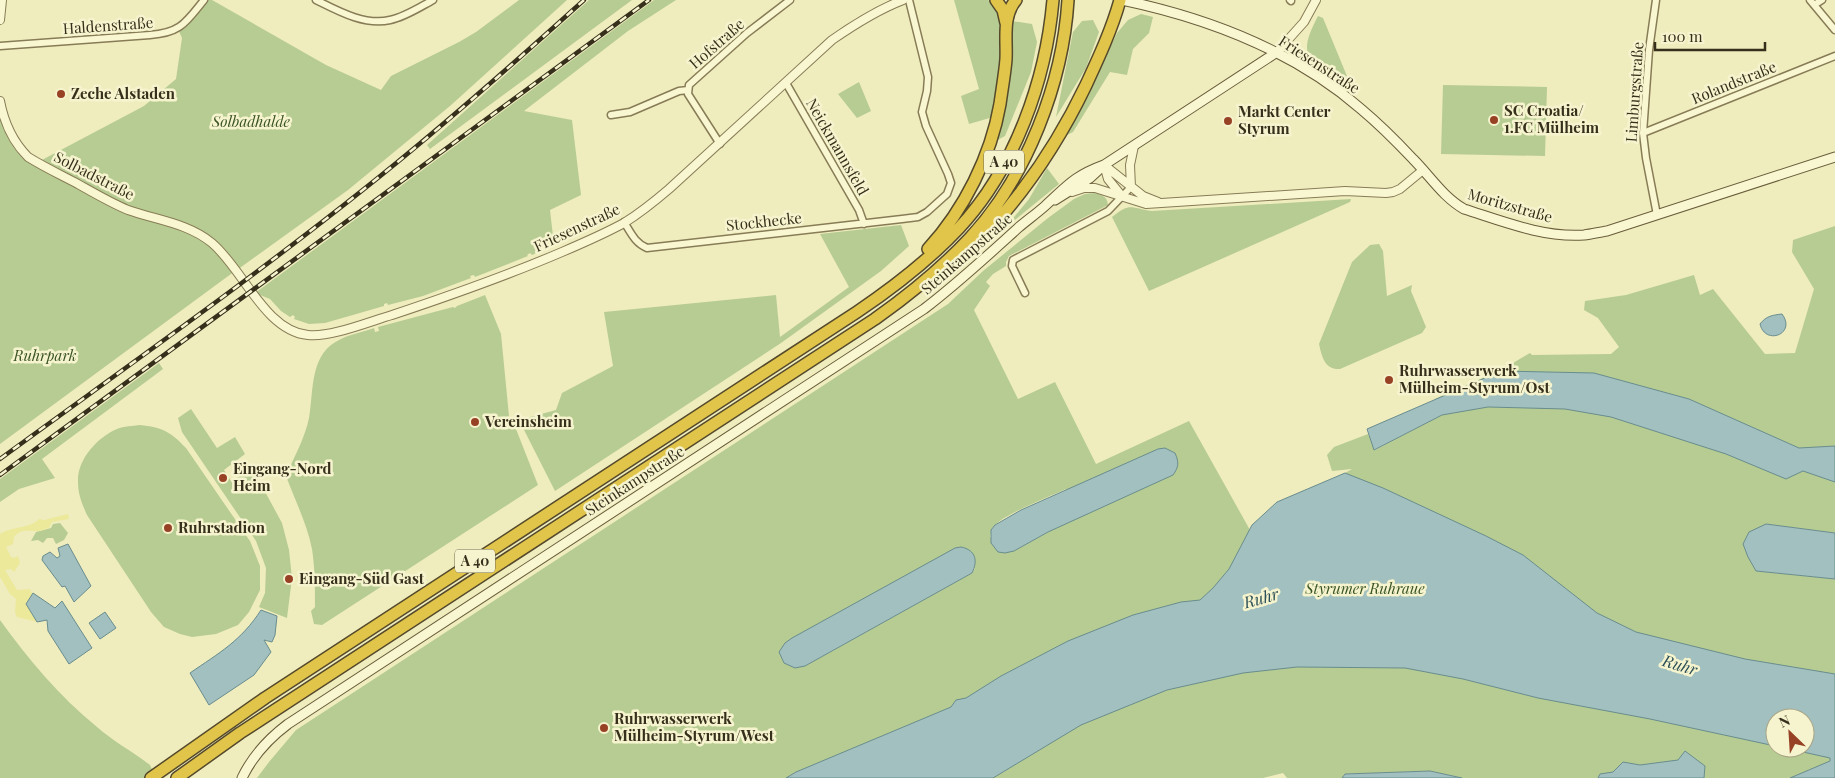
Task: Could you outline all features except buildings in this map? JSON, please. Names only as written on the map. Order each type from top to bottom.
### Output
[{"type":"highway","points":[[891,289],[937,238],[968,192],[986,155],[999,106],[1006,60],[1006,23],[1003,10],[996,0]]},
{"type":"highway","points":[[1006,23],[1009,12],[1016,0]]},
{"type":"highway","name":"A 40","points":[[151,778],[200,742],[273,693],[858,312],[891,289],[930,257],[960,226],[987,191],[1013,148],[1030,106],[1044,58],[1053,0]]},
{"type":"highway","name":"A 40","points":[[177,778],[240,733],[875,320],[919,287],[972,237],[999,201],[1027,154],[1045,111],[1059,61],[1068,0]]},
{"type":"highway","points":[[919,287],[948,270],[974,248],[1011,206],[1039,169],[1074,110],[1100,57],[1121,0]]},
{"type":"main road","name":"Friesenstraße","points":[[1121,0],[1178,14],[1236,34],[1277,52],[1361,108],[1423,170]]},
{"type":"main road","name":"Steinkampstraße","points":[[1045,206],[1068,193],[1090,178],[1104,165],[1277,52]]},
{"type":"main road","name":"Moritzstraße","points":[[1423,170],[1450,200],[1464,209],[1540,231],[1564,235],[1584,235],[1607,231],[1835,157]]},
{"type":"main road","name":"Steinkampstraße","points":[[242,778],[260,748],[288,724],[924,309],[957,284],[1065,186],[1084,172],[1104,165]]},
{"type":"street","points":[[0,20],[2,0]]},
{"type":"street","name":"Haldenstraße","points":[[0,46],[169,33],[181,26],[204,0]]},
{"type":"street","points":[[316,0],[356,18],[380,22],[398,18],[433,0]]},
{"type":"street","name":"Hofstraße","points":[[720,144],[688,94],[689,85],[747,33],[790,0]]},
{"type":"street","name":"Friesenstraße","points":[[229,261],[266,310],[280,325],[288,330],[308,335],[323,334],[381,318],[482,284],[534,264],[599,236],[645,209],[720,144],[832,40],[883,8],[903,0]]},
{"type":"street","name":"Stockhecke","points":[[624,222],[635,240],[647,248],[918,217],[936,205],[947,194],[950,183],[922,112],[928,77],[909,0]]},
{"type":"street","name":"Steinkampstraße","points":[[1277,52],[1304,22],[1316,0]]},
{"type":"street","name":"Limburgstraße","points":[[1656,0],[1649,50],[1643,133],[1657,215]]},
{"type":"street","points":[[1822,0],[1812,2],[1835,30]]},
{"type":"street","name":"Rolandstraße","points":[[1643,133],[1835,56]]},
{"type":"street","name":"Neickmannsfeld","points":[[786,83],[859,210],[864,224]]},
{"type":"street","name":"Hofstraße","points":[[611,115],[630,112],[679,90],[688,90]]},
{"type":"street","name":"Solbadstraße","points":[[0,102],[12,134],[28,157],[117,205],[179,225],[201,236],[212,243],[229,261]]},
{"type":"street","points":[[1025,292],[1012,266],[1013,260],[1108,211],[1131,187],[1130,165],[1134,146]]},
{"type":"street","points":[[1104,165],[1143,196],[1160,203]]},
{"type":"street","points":[[1104,165],[1108,179],[1123,196]]},
{"type":"street","points":[[1068,193],[1084,188],[1095,188],[1146,204],[1344,191],[1393,192],[1400,189],[1423,170]]},
{"type":"green space","name":"Solbadhalde","points":[[206,0],[212,0],[326,65],[381,90],[391,76],[476,32],[519,0],[567,0],[450,106],[348,190],[237,270],[216,245],[118,203],[40,161],[144,106],[176,79],[182,38],[178,29]]},
{"type":"green space","points":[[589,0],[632,0],[430,149],[427,145]]},
{"type":"green space","points":[[654,0],[676,0],[628,31],[524,111],[572,120],[581,195],[550,210],[554,245],[545,249],[543,247],[540,248],[541,251],[532,255],[530,253],[528,256],[475,277],[474,275],[470,276],[471,278],[423,296],[388,305],[387,303],[384,306],[325,323],[309,324],[294,319],[293,315],[290,317],[281,311],[270,299],[255,293]]},
{"type":"green space","points":[[954,0],[988,0],[997,8],[1000,17],[999,61],[993,117],[969,124],[961,96],[979,89]]},
{"type":"green space","points":[[1141,14],[1153,17],[1149,33],[1133,49],[1127,75],[1110,72],[1073,132],[1067,135],[1117,33],[1128,20]]},
{"type":"green space","points":[[1318,16],[1323,18],[1349,81],[1345,83],[1315,63],[1307,50],[1311,31]]},
{"type":"green space","points":[[1093,20],[1099,32],[1086,68],[1056,117],[1073,32],[1082,21]]},
{"type":"green space","points":[[1012,21],[1032,24],[1037,42],[1031,72],[1005,136],[994,142],[1010,56]]},
{"type":"green space","points":[[859,82],[871,111],[857,118],[838,94]]},
{"type":"green space","name":"SC Croatia/ 1.FC Mülheim","points":[[1443,85],[1547,87],[1545,156],[1441,154]]},
{"type":"green space","name":"Ruhrpark","points":[[0,107],[4,119],[34,163],[128,211],[186,230],[215,247],[235,271],[0,444]]},
{"type":"green space","points":[[1047,168],[1059,184],[1005,228],[1029,199]]},
{"type":"green space","points":[[1094,193],[1102,195],[1107,200],[1108,205],[1009,256],[1006,266],[993,274],[986,282],[990,286],[974,310],[1018,399],[1055,382],[1096,464],[1189,421],[1250,530],[1237,555],[1350,475],[1345,473],[1352,469],[1332,471],[1327,455],[1334,447],[1368,434],[1375,450],[1441,415],[1435,399],[1503,369],[1530,353],[1532,355],[1611,354],[1619,347],[1598,318],[1584,310],[1585,301],[1626,295],[1694,275],[1700,295],[1713,289],[1765,354],[1795,353],[1814,289],[1792,252],[1793,240],[1835,226],[1835,533],[1766,524],[1756,571],[1835,579],[1835,751],[1815,753],[1815,708],[1765,708],[1765,758],[1815,758],[1815,754],[1831,758],[1830,762],[1790,778],[1462,778],[1430,771],[1345,774],[1342,778],[1287,778],[1283,773],[1263,778],[257,778],[296,730],[948,304],[983,271],[1074,199],[1085,194]],"holes":[[[1066,489],[1048,532],[1014,551],[990,537],[993,527],[1000,521]],[[975,568],[972,573],[805,666],[784,663],[779,652]]]},
{"type":"green space","points":[[1351,199],[1350,202],[1149,291],[1112,217],[1123,209],[1131,207],[1152,211]]},
{"type":"green space","points":[[901,225],[909,246],[881,271],[781,343],[555,491],[519,420],[556,410],[562,393],[613,366],[604,312],[776,295],[780,337],[849,287],[820,234]]},
{"type":"green space","points":[[1379,244],[1383,251],[1387,296],[1412,285],[1411,291],[1426,327],[1422,333],[1340,369],[1335,369],[1325,362],[1319,344],[1352,262],[1370,245]]},
{"type":"green space","points":[[485,295],[501,334],[509,416],[507,417],[509,423],[514,424],[538,485],[322,625],[314,624],[311,611],[315,607],[312,549],[304,521],[286,476],[307,425],[315,373],[323,353],[331,345],[345,337],[374,328],[375,332],[379,331],[378,327],[455,308]]},
{"type":"green space","points":[[159,363],[163,369],[42,459],[55,478],[19,489],[0,502],[0,479]]},
{"type":"green space","points":[[191,409],[217,448],[235,437],[245,454],[224,470],[231,481],[248,472],[263,488],[282,523],[289,550],[292,578],[287,618],[259,607],[265,593],[266,568],[256,541],[182,432],[178,418]]},
{"type":"green space","name":"Ruhrstadion","points":[[140,425],[166,431],[186,448],[250,541],[260,566],[260,590],[249,612],[238,625],[216,634],[192,637],[164,627],[151,612],[87,515],[81,499],[78,482],[81,465],[85,457],[103,437],[123,427]]},
{"type":"green space","points":[[60,523],[68,533],[64,540],[56,544],[53,538],[47,538],[43,543],[38,540],[31,541],[36,532],[51,528],[53,524]]},
{"type":"green space","points":[[0,620],[33,663],[70,703],[103,732],[150,765],[154,774],[160,778],[0,778]]},
{"type":"sand","points":[[68,514],[69,519],[52,522],[49,528],[19,533],[14,537],[13,544],[6,547],[11,557],[18,556],[20,563],[14,572],[11,569],[5,570],[17,590],[31,589],[30,591],[33,593],[26,604],[37,622],[17,617],[15,612],[16,599],[10,594],[0,577],[0,534],[39,519],[44,520]]},
{"type":"water","points":[[1782,314],[1786,321],[1786,327],[1783,332],[1773,336],[1763,331],[1760,324],[1762,321],[1770,316]]},
{"type":"water","points":[[1501,371],[1594,373],[1689,399],[1799,448],[1835,446],[1835,482],[1803,471],[1786,479],[1726,454],[1611,417],[1565,409],[1488,407],[1442,415],[1374,450],[1367,429]]},
{"type":"water","points":[[1165,448],[1175,453],[1177,459],[1178,464],[1173,475],[1048,532],[1014,551],[998,552],[991,543],[991,530],[995,525],[1021,510],[1158,449]]},
{"type":"water","name":"Styrumer Ruhraue","points":[[1345,473],[1383,488],[1523,555],[1597,613],[1636,632],[1745,659],[1835,674],[1835,778],[1790,778],[1830,761],[1830,758],[1815,755],[1815,708],[1765,708],[1765,744],[1650,719],[1538,698],[1463,679],[1405,668],[1297,667],[1243,673],[1167,690],[1081,725],[993,778],[786,778],[796,772],[951,707],[956,700],[966,698],[1001,676],[1068,641],[1133,615],[1181,602],[1200,600],[1229,569],[1252,525],[1277,502]]},
{"type":"water","points":[[1766,524],[1835,533],[1835,579],[1756,571],[1743,544],[1749,532]]},
{"type":"water","points":[[68,544],[91,586],[74,602],[65,586],[62,587],[42,560],[43,556],[50,552],[57,558],[60,556],[58,548]]},
{"type":"water","points":[[961,547],[973,553],[975,564],[972,573],[805,666],[795,668],[784,663],[779,652],[785,643],[792,638],[955,548]]},
{"type":"water","points":[[33,593],[55,608],[62,601],[92,648],[69,664],[48,631],[47,620],[37,622],[26,604]]},
{"type":"water","points":[[261,610],[277,616],[275,635],[272,642],[264,640],[271,652],[254,675],[209,705],[190,673],[237,638],[246,630]]},
{"type":"water","points":[[105,612],[116,628],[100,639],[89,623]]},
{"type":"water","points":[[1685,751],[1705,766],[1704,778],[1598,778],[1600,774],[1613,772],[1623,762],[1640,765],[1678,760]]},
{"type":"water","points":[[1430,771],[1462,778],[1342,778],[1345,774]]},
{"type":"railway","points":[[0,459],[229,292],[364,189],[476,96],[584,0]]},
{"type":"railway","points":[[0,475],[649,0]]},
{"type":"place","name":"Zeche Alstaden","points":[[61,94]]},
{"type":"place","name":"SC Croatia/ 1.FC Mülheim","points":[[1494,120]]},
{"type":"place","name":"Markt Center Styrum","points":[[1228,121]]},
{"type":"place","name":"Ruhrwasserwerk Mülheim-Styrum/Ost","points":[[1389,380]]},
{"type":"place","name":"Vereinsheim","points":[[475,422]]},
{"type":"place","name":"Eingang-Nord Heim","points":[[223,478]]},
{"type":"place","name":"Ruhrstadion","points":[[168,528]]},
{"type":"place","name":"Eingang-Süd Gast","points":[[289,579]]},
{"type":"place","name":"Ruhrwasserwerk Mülheim-Styrum/West","points":[[604,728]]},
{"type":"water label","name":"Ruhr","points":[[1261,598]]},
{"type":"water label","name":"Ruhr","points":[[1680,665]]}]
